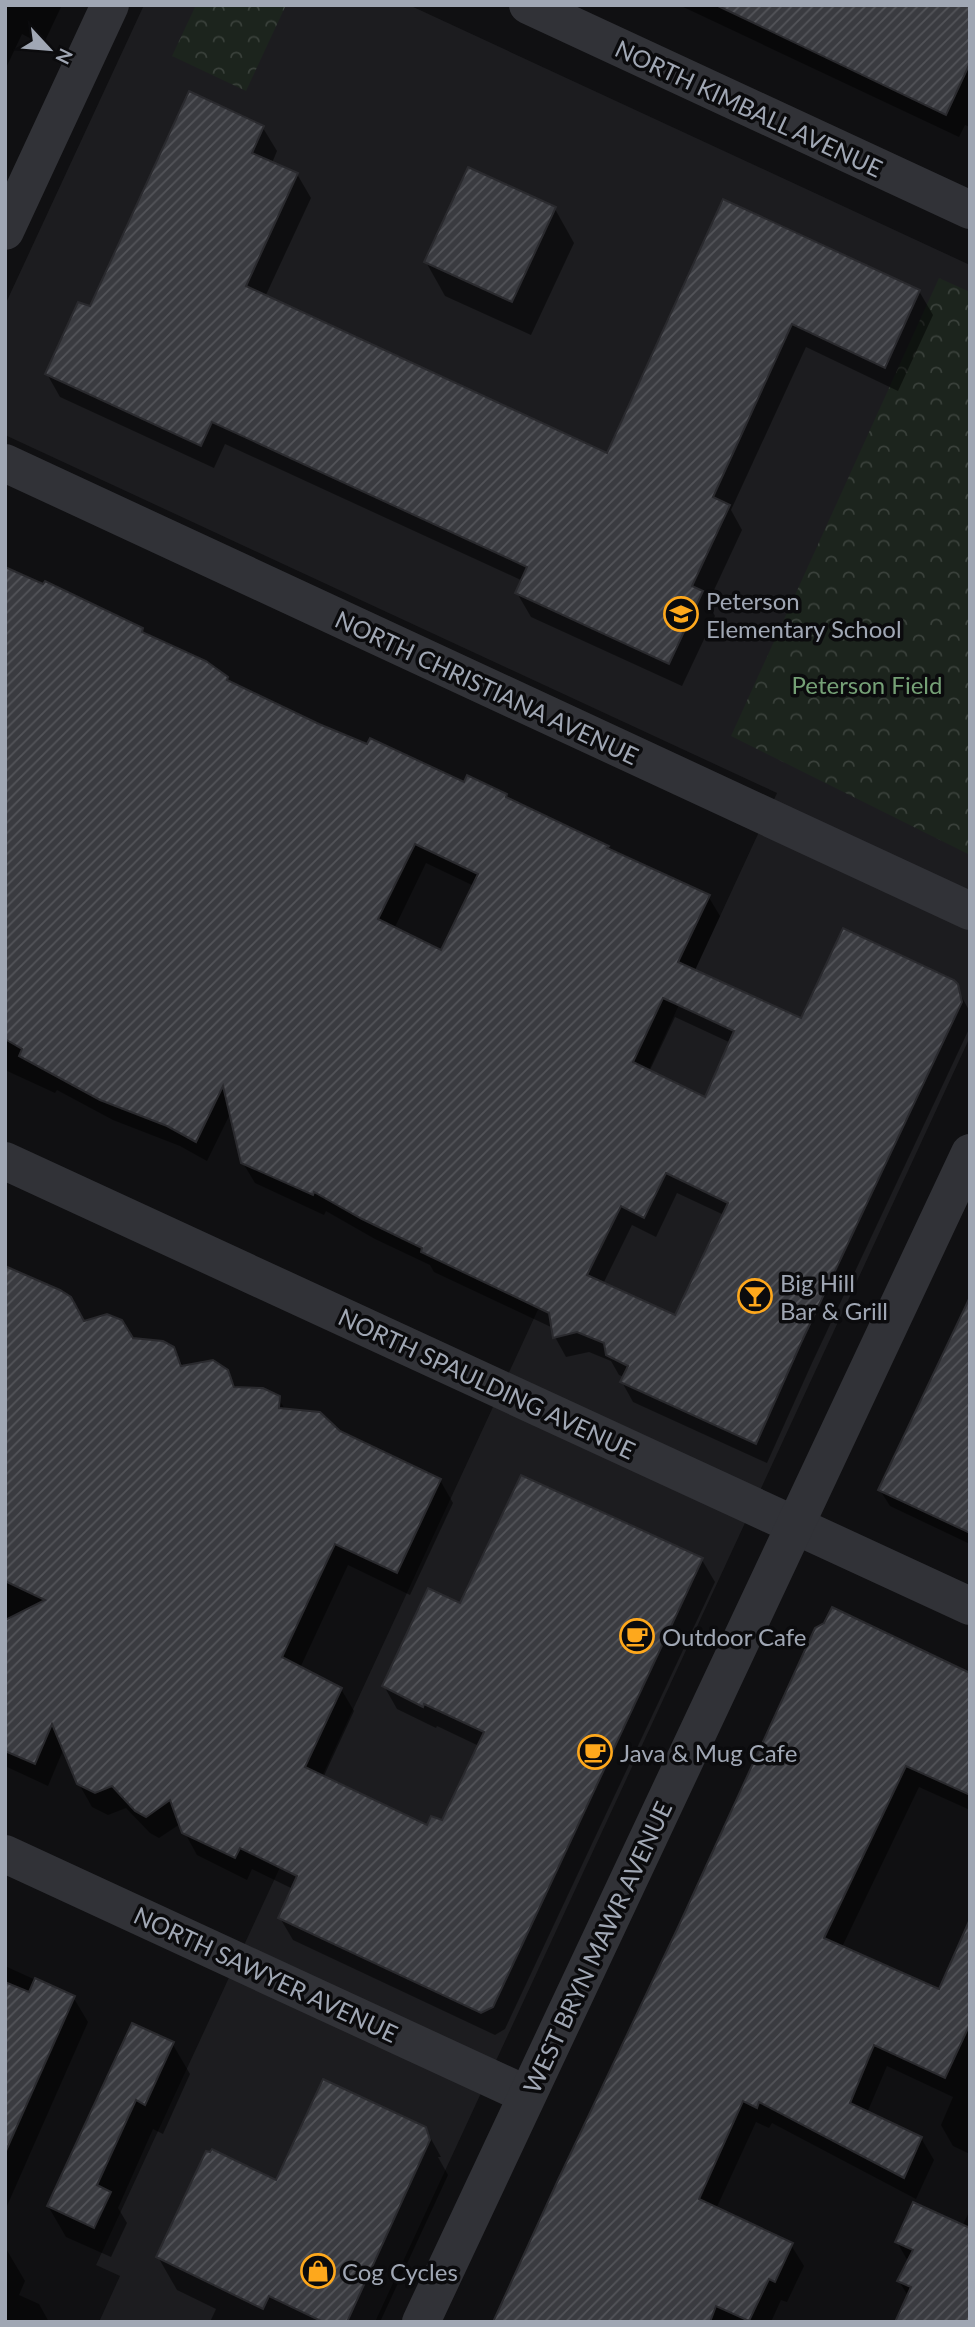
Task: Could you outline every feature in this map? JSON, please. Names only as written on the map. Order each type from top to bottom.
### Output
[{"type":"street","points":[[5,231],[110,5]]},
{"type":"street","name":"NORTH KIMBALL AVENUE","points":[[528,5],[970,210]]},
{"type":"street","name":"NORTH CHRISTIANA AVENUE","points":[[5,463],[970,911]]},
{"type":"street","name":"WEST BRYN MAWR AVENUE","points":[[421,2322],[970,1153]]},
{"type":"street","name":"NORTH SPAULDING AVENUE","points":[[5,1161],[970,1606]]},
{"type":"street","name":"NORTH SAWYER AVENUE","points":[[5,1854],[527,2095]]},
{"type":"shaded area","points":[[144,5],[409,5],[970,265],[970,1037],[375,2322],[99,2322],[120,2276],[96,2265],[777,793],[5,435],[5,305]]},
{"type":"green space","points":[[196,5],[286,5],[246,91],[172,56]]},
{"type":"green space","name":"Peterson Field","points":[[939,278],[970,292],[970,855],[731,736]]},
{"type":"building","points":[[716,5],[970,5],[970,63],[946,115]]},
{"type":"building","points":[[189,91],[264,126],[252,153],[298,173],[246,286],[607,453],[723,199],[920,290],[885,368],[792,324],[713,497],[730,505],[692,586],[703,591],[669,664],[515,593],[527,567],[212,422],[201,446],[45,374],[78,302],[90,306]]},
{"type":"building","points":[[468,167],[556,207],[512,302],[424,262]]},
{"type":"building","points":[[5,567],[43,584],[45,581],[143,628],[142,632],[206,661],[228,677],[227,680],[319,724],[367,744],[370,738],[464,782],[467,775],[507,794],[506,797],[609,846],[607,848],[710,895],[678,962],[801,1018],[843,928],[954,980],[958,984],[962,1002],[756,1444],[620,1382],[628,1366],[606,1355],[604,1343],[577,1332],[553,1338],[549,1313],[421,1252],[422,1248],[314,1192],[313,1195],[241,1163],[223,1086],[196,1142],[167,1126],[100,1100],[19,1056],[22,1049],[5,1039]],"holes":[[[415,844],[478,874],[441,950],[378,919]],[[663,998],[734,1031],[705,1097],[633,1062]],[[666,1173],[728,1203],[675,1315],[587,1275],[621,1206],[644,1218]]]},
{"type":"building","points":[[5,1266],[71,1297],[84,1321],[107,1314],[122,1320],[133,1338],[163,1341],[174,1347],[181,1366],[213,1360],[228,1370],[234,1387],[263,1388],[280,1396],[279,1408],[320,1412],[340,1431],[441,1479],[397,1573],[335,1544],[282,1657],[342,1688],[305,1767],[427,1825],[431,1816],[442,1820],[484,1732],[424,1704],[423,1707],[382,1686],[428,1588],[460,1603],[521,1475],[703,1558],[493,2007],[481,2013],[278,1918],[297,1876],[240,1848],[235,1858],[182,1833],[170,1800],[146,1817],[135,1811],[112,1786],[95,1793],[77,1784],[52,1724],[35,1764],[5,1751],[5,1620],[45,1600],[5,1581]]},
{"type":"building","points":[[970,1297],[970,1533],[878,1490]]},
{"type":"building","points":[[832,1607],[970,1673],[970,1795],[906,1766],[824,1938],[939,1989],[970,1919],[970,2024],[945,2078],[874,2045],[850,2103],[922,2137],[904,2178],[759,2102],[757,2108],[743,2101],[699,2199],[793,2243],[775,2282],[769,2279],[749,2321],[716,2306],[710,2322],[493,2322],[815,1628],[824,1623]]},
{"type":"building","points":[[35,1978],[75,1996],[5,2153],[5,1982],[29,1992]]},
{"type":"building","points":[[132,2023],[174,2042],[145,2105],[136,2100],[97,2185],[111,2192],[94,2228],[47,2206]]},
{"type":"building","points":[[323,2079],[426,2127],[430,2140],[347,2322],[323,2322],[269,2296],[263,2309],[156,2257],[206,2151],[210,2152],[212,2149],[276,2180]]},
{"type":"building","points":[[913,2202],[970,2228],[970,2322],[895,2322],[911,2287],[897,2281],[913,2250],[895,2242]]},
{"type":"place","name":"Peterson Elementary School","points":[[681,614]]},
{"type":"place","name":"Big Hill Bar & Grill","points":[[755,1296]]},
{"type":"place","name":"Outdoor Cafe","points":[[637,1636]]},
{"type":"place","name":"Java & Mug Cafe","points":[[595,1752]]},
{"type":"place","name":"Cog Cycles","points":[[318,2271]]}]
